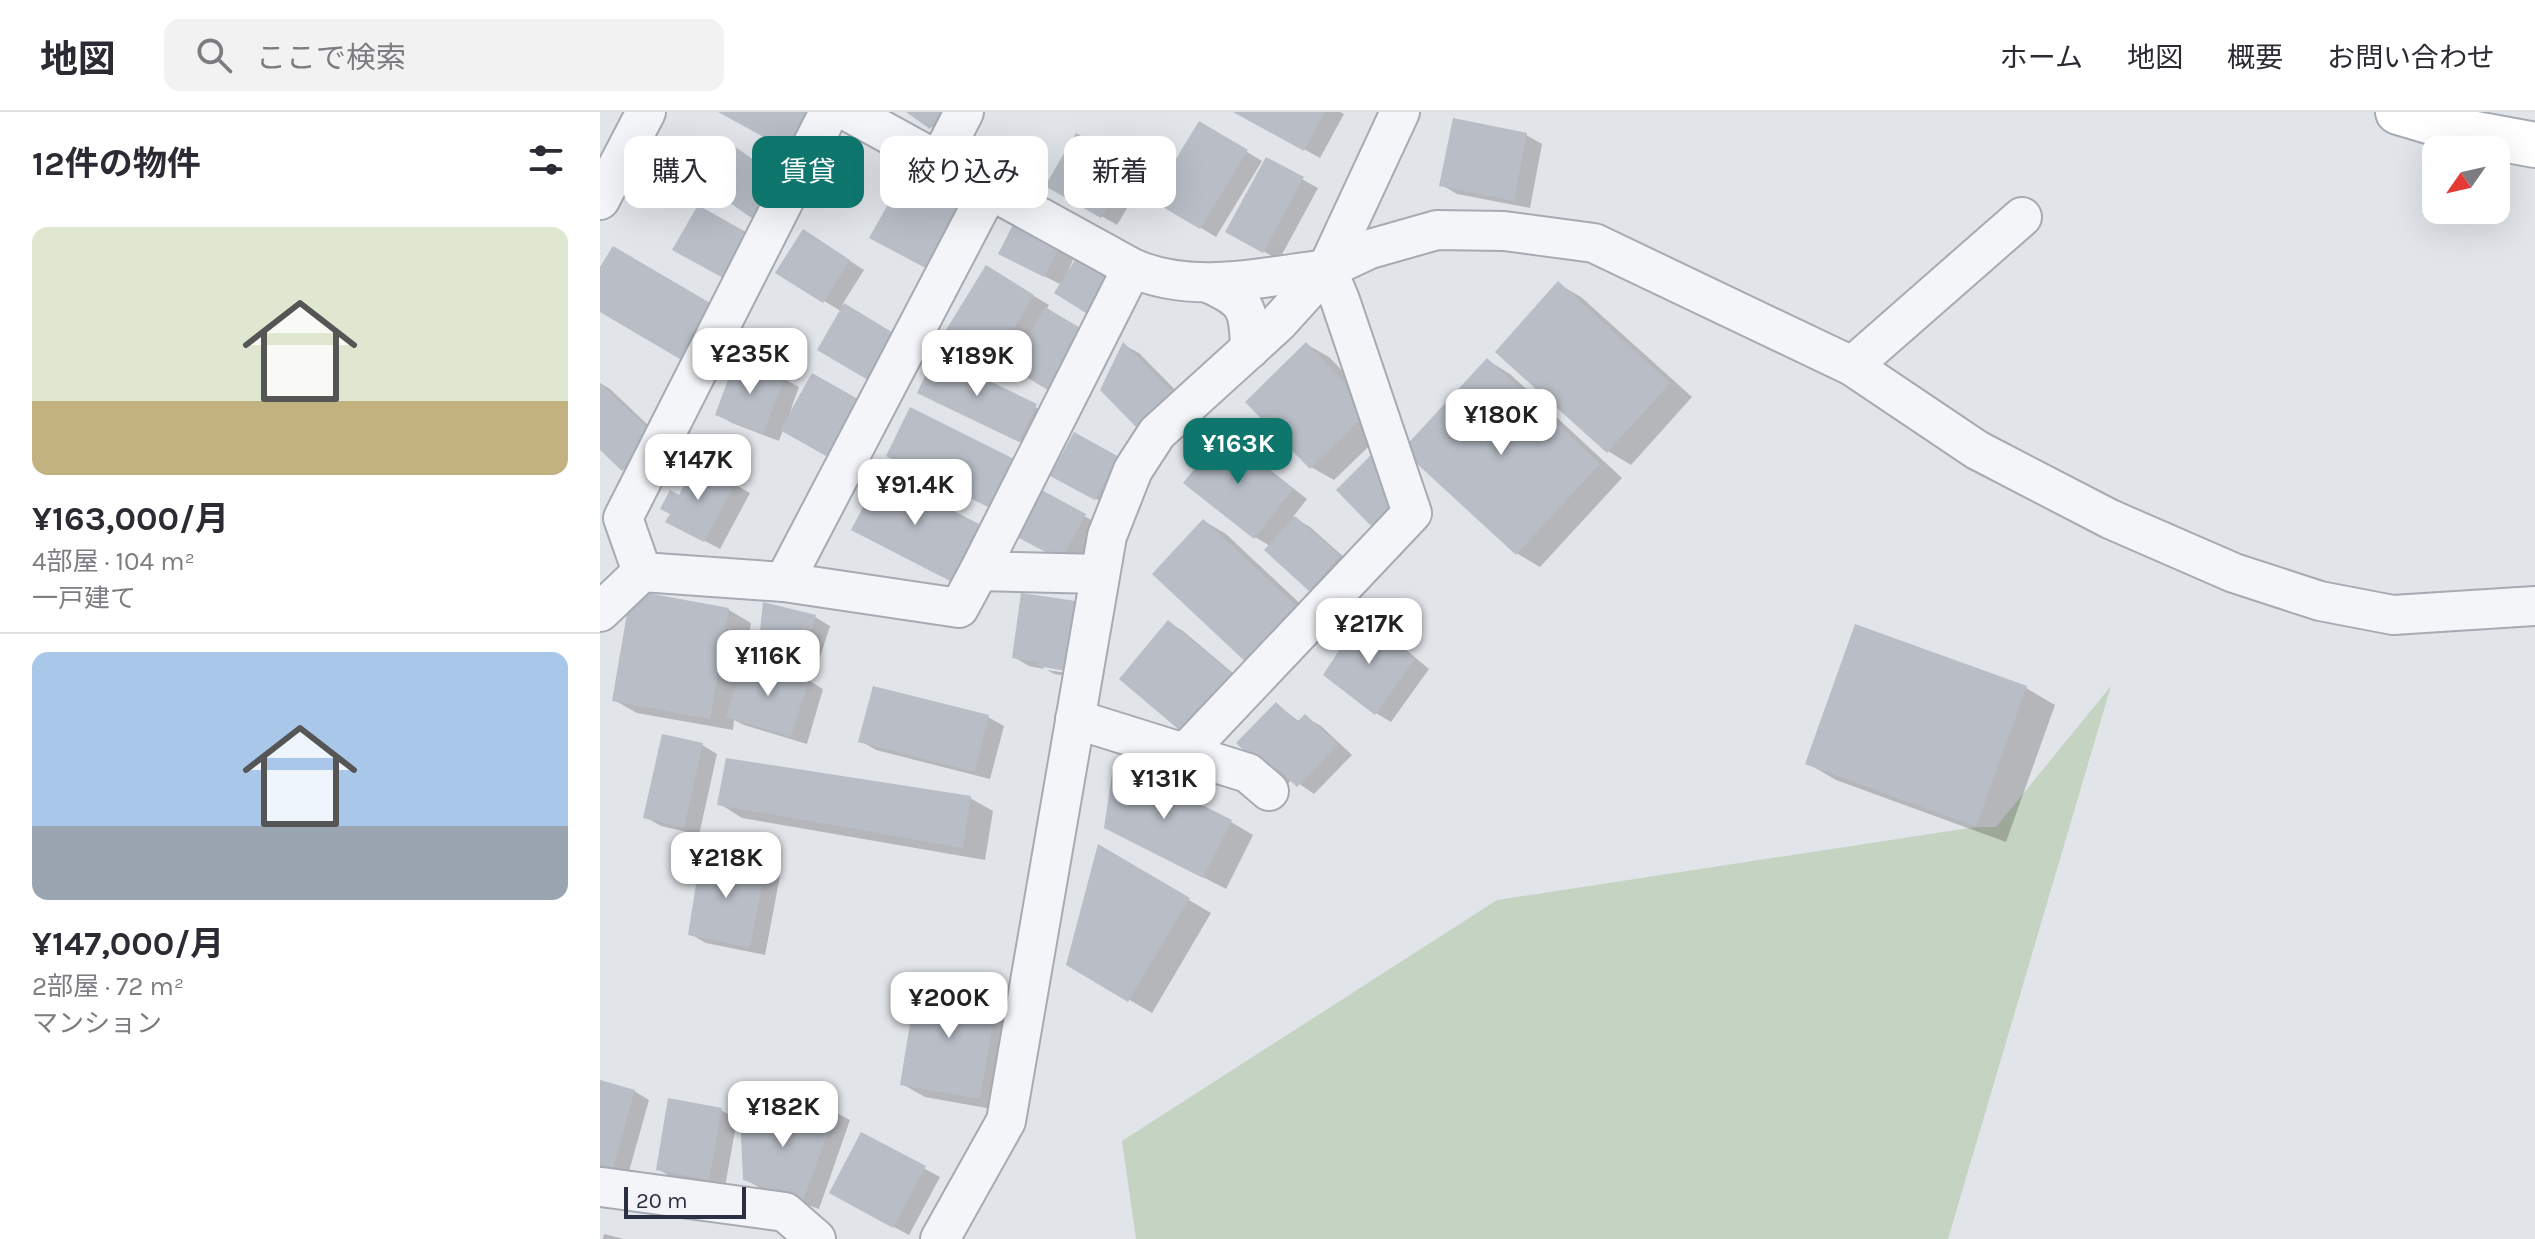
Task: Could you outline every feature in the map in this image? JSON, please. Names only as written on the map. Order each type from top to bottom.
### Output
[{"type":"street","points":[[600,200],[646,112]]},
{"type":"street","points":[[642,572],[611,508],[829,112]]},
{"type":"street","points":[[849,112],[893,136]]},
{"type":"street","points":[[952,136],[964,112]]},
{"type":"street","points":[[940,1239],[1006,1121],[1107,536],[1133,470],[1157,433],[1278,323],[1327,269],[1400,112]]},
{"type":"street","points":[[2398,112],[2465,132],[2535,145]]},
{"type":"street","points":[[784,582],[980,208]]},
{"type":"street","points":[[1026,208],[1153,277],[1208,283],[1327,269],[1370,249],[1437,230],[1504,231],[1594,243],[1852,366],[1977,450],[2110,519],[2234,573],[2320,601],[2393,615],[2535,606]]},
{"type":"street","points":[[1852,366],[2022,217]]},
{"type":"street","points":[[600,612],[642,572],[784,582],[959,608],[1132,268]]},
{"type":"street","points":[[1185,753],[1412,513],[1327,269]]},
{"type":"street","points":[[1208,283],[1232,294],[1244,307],[1249,324],[1250,349]]},
{"type":"street","points":[[979,571],[1100,574]]},
{"type":"street","points":[[1075,719],[1248,773],[1269,791]]},
{"type":"street","points":[[602,1187],[785,1212],[816,1239]]},
{"type":"green space","points":[[2111,686],[1948,1239],[1136,1239],[1122,1141],[1497,900],[1976,827],[1996,827]]},
{"type":"building","points":[[718,112],[819,112],[806,136],[762,136]]},
{"type":"building","points":[[906,112],[942,112],[930,129]]},
{"type":"building","points":[[1233,112],[1325,112],[1304,151]]},
{"type":"building","points":[[1453,118],[1527,133],[1514,201],[1439,186]]},
{"type":"building","points":[[1199,121],[1248,150],[1200,229],[1165,208],[1176,208],[1176,159]]},
{"type":"building","points":[[736,147],[752,159],[752,208],[761,208],[753,219],[736,207]]},
{"type":"building","points":[[1064,154],[1064,197],[1048,188],[1048,181]]},
{"type":"building","points":[[1266,157],[1304,177],[1263,253],[1225,232]]},
{"type":"building","points":[[696,208],[703,208],[760,240],[736,285],[672,250]]},
{"type":"building","points":[[886,208],[966,208],[931,271],[869,238]]},
{"type":"building","points":[[1084,208],[1107,208],[1101,218]]},
{"type":"building","points":[[1017,217],[1063,241],[1044,277],[998,254]]},
{"type":"building","points":[[803,229],[850,260],[823,303],[775,273]]},
{"type":"building","points":[[613,246],[722,310],[690,365],[600,312],[600,267]]},
{"type":"building","points":[[1082,249],[1125,276],[1097,320],[1054,293]]},
{"type":"building","points":[[986,265],[1034,295],[995,360],[946,330]]},
{"type":"building","points":[[1558,281],[1670,383],[1607,453],[1495,352]]},
{"type":"building","points":[[844,303],[895,334],[868,380],[817,350]]},
{"type":"building","points":[[1045,307],[1087,332],[1051,392],[1010,367]]},
{"type":"building","points":[[1123,342],[1175,395],[1139,430],[1100,390]]},
{"type":"building","points":[[1306,342],[1371,409],[1310,469],[1245,402]]},
{"type":"building","points":[[935,355],[1037,404],[1019,442],[917,393]]},
{"type":"building","points":[[736,358],[785,377],[763,434],[715,415]]},
{"type":"building","points":[[1487,358],[1600,464],[1516,555],[1402,450]]},
{"type":"building","points":[[812,373],[858,399],[826,456],[780,430]]},
{"type":"building","points":[[600,383],[655,435],[622,471],[600,450]]},
{"type":"building","points":[[910,407],[1014,459],[990,508],[886,456]]},
{"type":"building","points":[[1074,432],[1119,457],[1095,500],[1050,476]]},
{"type":"building","points":[[1222,434],[1293,489],[1254,539],[1183,483]]},
{"type":"building","points":[[1376,450],[1413,486],[1372,527],[1336,490]]},
{"type":"building","points":[[697,461],[736,482],[704,542],[665,522],[670,514],[660,509],[670,490],[679,495]]},
{"type":"building","points":[[881,473],[979,524],[950,581],[851,530]]},
{"type":"building","points":[[1040,489],[1086,514],[1061,560],[1015,536]]},
{"type":"building","points":[[1295,516],[1340,556],[1309,591],[1264,550]]},
{"type":"building","points":[[1203,519],[1303,612],[1251,667],[1152,574]]},
{"type":"building","points":[[631,590],[729,608],[710,719],[612,701]]},
{"type":"building","points":[[1021,593],[1076,601],[1066,671],[1012,658]]},
{"type":"building","points":[[763,602],[816,615],[801,663],[758,650]]},
{"type":"building","points":[[1362,615],[1415,659],[1375,715],[1323,675]]},
{"type":"building","points":[[1168,620],[1233,675],[1184,734],[1119,679]]},
{"type":"building","points":[[1855,624],[2027,686],[1976,827],[1805,764]]},
{"type":"building","points":[[744,659],[809,679],[791,737],[726,717]]},
{"type":"building","points":[[873,686],[989,715],[975,772],[858,742]]},
{"type":"building","points":[[1276,702],[1297,722],[1305,714],[1338,745],[1297,787],[1278,769],[1271,777],[1236,743]]},
{"type":"building","points":[[662,734],[703,743],[684,828],[643,818]]},
{"type":"building","points":[[726,758],[971,796],[963,848],[717,805]]},
{"type":"building","points":[[1114,761],[1232,820],[1203,878],[1104,828]]},
{"type":"building","points":[[1098,844],[1190,898],[1128,1002],[1066,965]]},
{"type":"building","points":[[701,853],[766,865],[750,948],[688,935]]},
{"type":"building","points":[[917,981],[998,994],[980,1099],[900,1085]]},
{"type":"building","points":[[600,1080],[635,1090],[613,1168],[600,1164]]},
{"type":"building","points":[[668,1098],[722,1108],[709,1180],[656,1170]]},
{"type":"building","points":[[836,1110],[803,1201],[743,1180],[740,1113]]},
{"type":"building","points":[[861,1132],[926,1166],[893,1228],[829,1193]]}]
